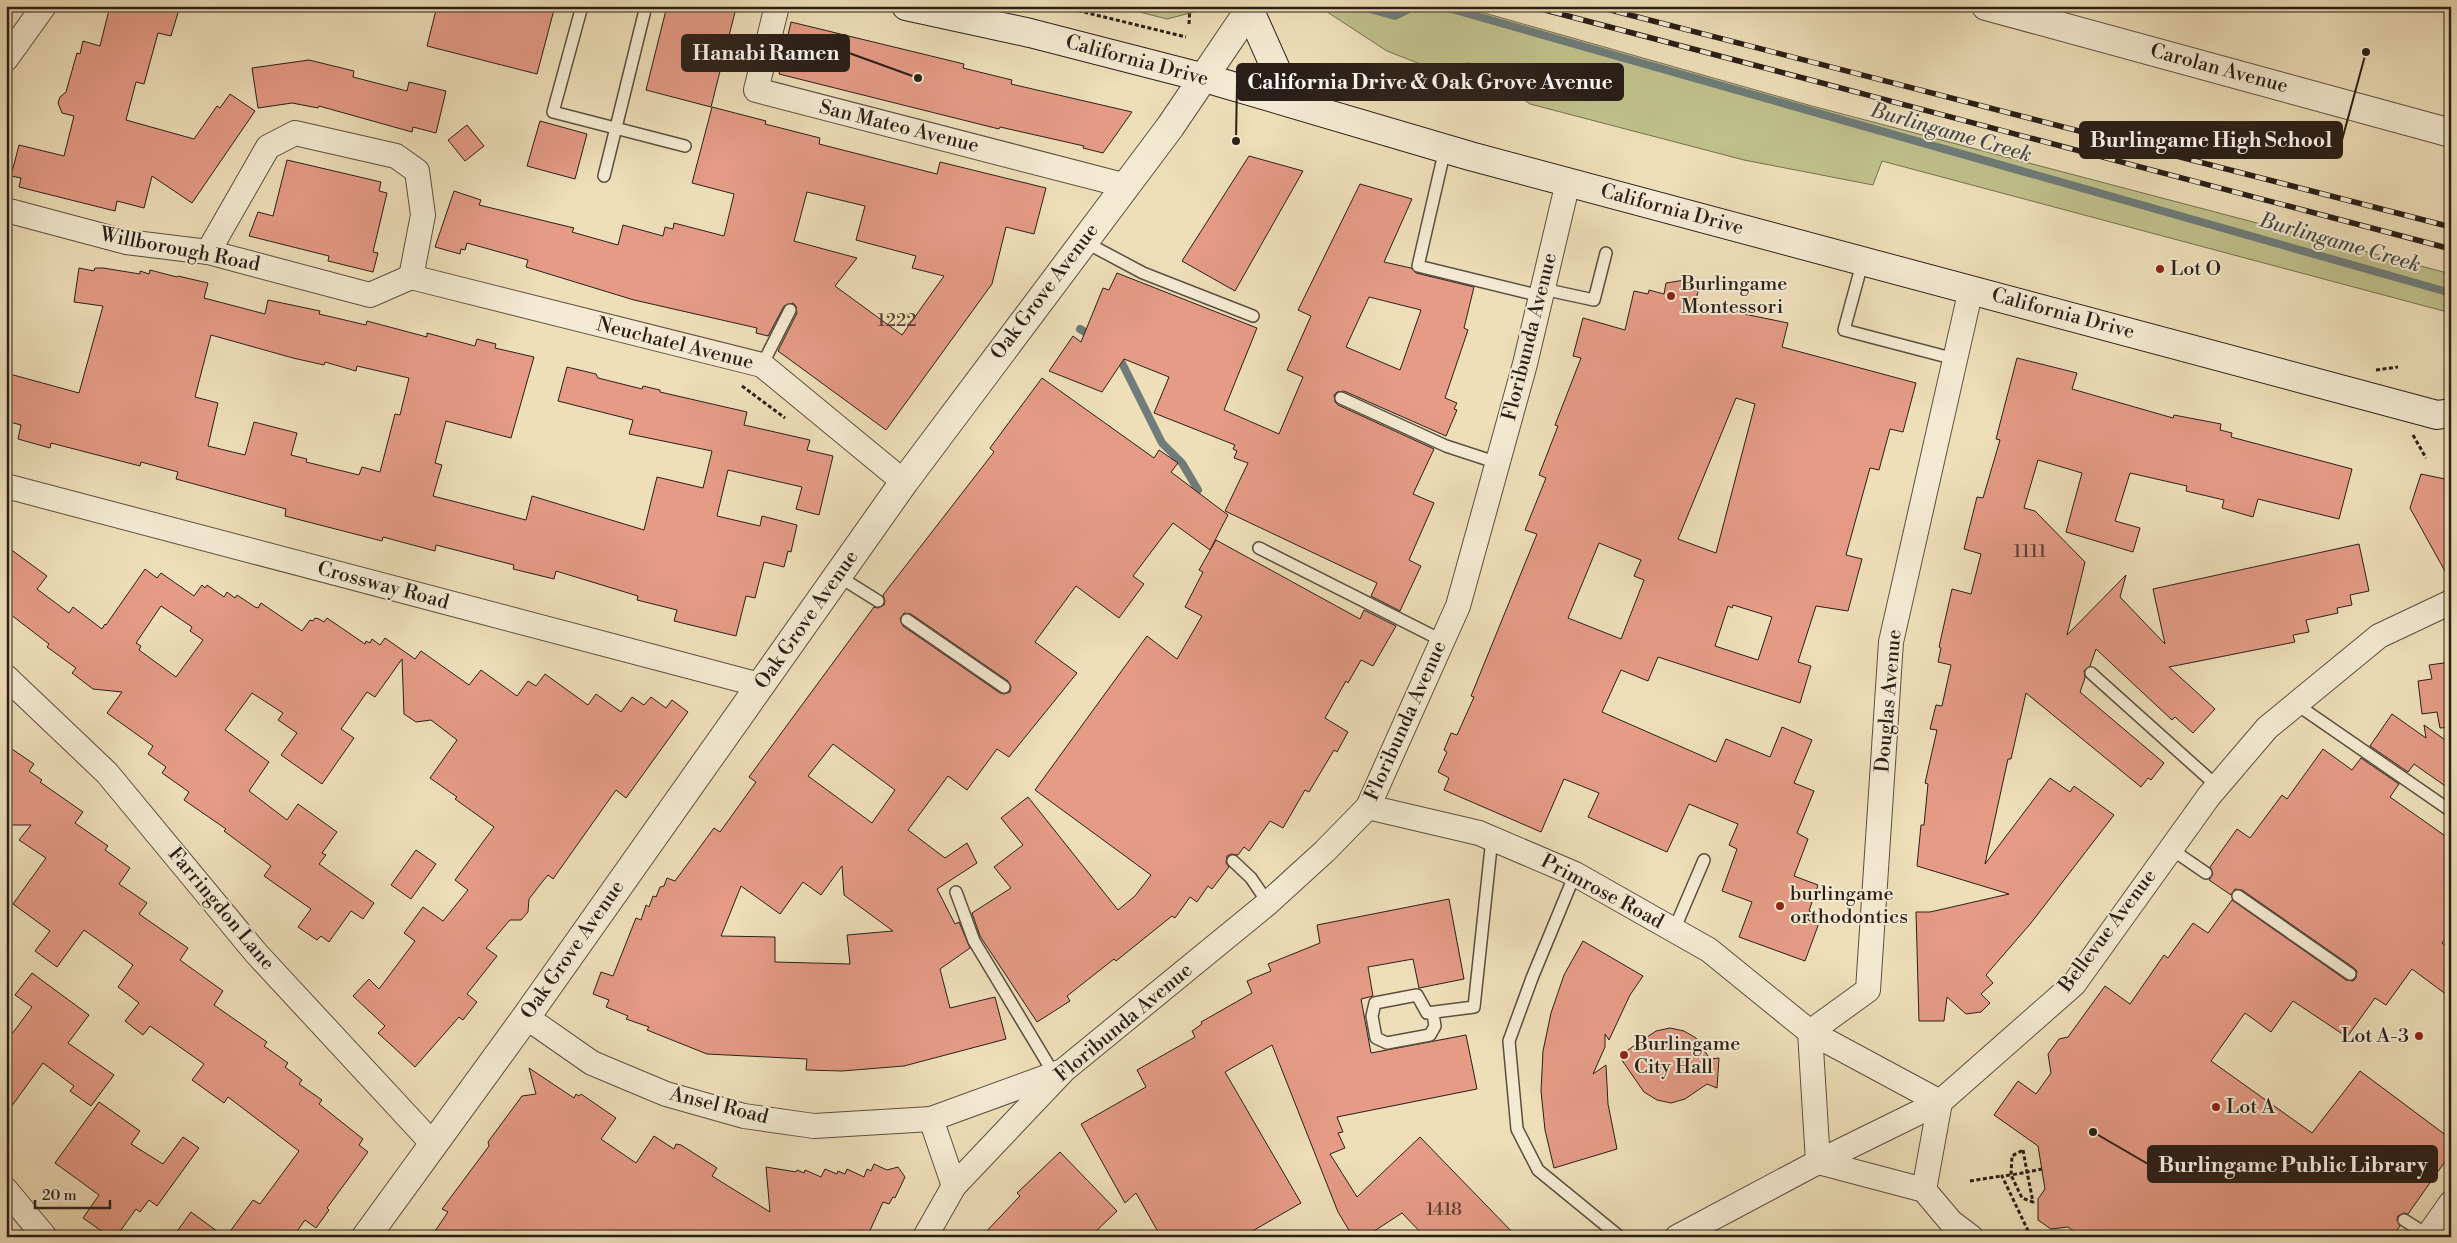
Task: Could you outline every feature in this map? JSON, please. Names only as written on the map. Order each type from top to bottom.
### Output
[{"type":"street","points":[[6,59],[44,6]]},
{"type":"street","name":"San Mateo Avenue","points":[[777,6],[756,90],[1127,186]]},
{"type":"street","name":"California Drive","points":[[906,6],[1030,33],[1205,78],[1445,149],[2446,418]]},
{"type":"street","name":"Carolan Avenue","points":[[1986,6],[2041,12],[2451,133]]},
{"type":"street","points":[[1251,8],[1291,103]]},
{"type":"street","name":"Oak Grove Avenue","points":[[366,1237],[526,1017],[904,482],[1083,241],[1127,186],[1205,78],[1251,8]]},
{"type":"street","points":[[208,252],[268,147],[295,133],[396,156],[417,171],[423,216],[410,277]]},
{"type":"street","name":"Floribunda Avenue","points":[[925,1237],[954,1186],[1059,1072],[1268,903],[1326,852],[1368,807],[1458,606],[1498,463],[1568,182]]},
{"type":"street","name":"Willborough Road","points":[[6,210],[126,242],[208,252],[370,295],[410,277]]},
{"type":"street","name":"Neuchatel Avenue","points":[[410,277],[762,365],[904,482]]},
{"type":"street","name":"Douglas Avenue","points":[[1810,1032],[1868,990],[1891,642],[1971,289]]},
{"type":"street","name":"Crossway Road","points":[[6,486],[760,685]]},
{"type":"street","name":"Bellevue Avenue","points":[[1677,1237],[1818,1162],[1940,1102],[2074,984],[2170,849],[2218,786],[2267,728],[2379,636],[2449,602]]},
{"type":"street","name":"Farringdon Lane","points":[[6,677],[107,773],[256,953],[433,1144]]},
{"type":"street","name":"Primrose Road","points":[[1368,807],[1479,833],[1575,874],[1709,950],[1810,1032],[1940,1102]]},
{"type":"street","name":"Ansel Road","points":[[526,1017],[592,1063],[666,1094],[744,1116],[814,1126],[931,1119],[1059,1072]]},
{"type":"street","points":[[1810,1032],[1818,1162],[1924,1190],[1951,1222],[1971,1237]]},
{"type":"street","points":[[1924,1190],[1940,1102]]},
{"type":"street","points":[[931,1119],[954,1186]]},
{"type":"street","points":[[6,1190],[45,1237]]},
{"type":"street","points":[[2428,1236],[2451,1203]]},
{"type":"lane","points":[[582,6],[553,112],[685,146]]},
{"type":"lane","points":[[604,176],[646,6]]},
{"type":"lane","points":[[1445,149],[1418,266],[1542,292],[1594,300],[1606,253]]},
{"type":"lane","points":[[1083,241],[1142,273],[1253,316]]},
{"type":"lane","points":[[1863,260],[1844,330],[1955,359]]},
{"type":"lane","points":[[762,365],[790,310]]},
{"type":"lane","points":[[1341,398],[1446,446],[1498,463]]},
{"type":"lane","points":[[1259,548],[1443,641]]},
{"type":"lane","points":[[838,576],[878,601]]},
{"type":"lane","points":[[908,620],[1004,687]]},
{"type":"lane","points":[[2091,673],[2218,786]]},
{"type":"lane","points":[[2296,704],[2451,811]]},
{"type":"lane","points":[[1432,1014],[1435,1026],[1430,1035],[1387,1043],[1376,1038],[1372,1016],[1375,1002],[1417,994],[1427,1013],[1432,1014],[1474,1007],[1492,838]]},
{"type":"lane","points":[[2170,849],[2206,873]]},
{"type":"lane","points":[[1674,930],[1704,860]]},
{"type":"lane","points":[[1233,861],[1251,878],[1268,903]]},
{"type":"lane","points":[[1575,874],[1508,1041],[1517,1128],[1538,1170],[1620,1237]]},
{"type":"lane","points":[[956,892],[974,941],[1059,1072]]},
{"type":"lane","points":[[2238,896],[2350,974]]},
{"type":"lane","points":[[2404,1220],[2428,1236]]},
{"type":"path","points":[[1059,6],[1186,37]]},
{"type":"path","points":[[1189,24],[1190,6]]},
{"type":"path","points":[[741,386],[791,423]]},
{"type":"path","points":[[2022,1150],[2033,1202],[2022,1198],[2011,1176],[2012,1156],[2022,1150]]},
{"type":"path","points":[[1970,1181],[2011,1176],[2042,1169]]},
{"type":"path","points":[[2002,1176],[2032,1237]]},
{"type":"green space","points":[[1116,6],[1201,6],[1198,11],[1167,19]]},
{"type":"green space","points":[[1318,6],[1460,6],[1812,106],[2451,274],[2451,313],[1882,161],[1873,185],[1744,160],[1530,104],[1469,63],[1433,69],[1387,51]]},
{"type":"building","points":[[110,6],[180,6],[171,36],[158,33],[144,84],[136,82],[126,120],[194,139],[217,106],[220,108],[230,94],[255,111],[192,203],[152,176],[144,208],[117,201],[115,211],[19,187],[21,178],[11,176],[19,145],[64,156],[74,116],[62,113],[58,103],[60,97],[66,92],[77,53],[80,54],[83,41],[100,46]]},
{"type":"building","points":[[437,6],[555,6],[537,74],[427,46]]},
{"type":"building","points":[[667,6],[711,6],[735,12],[711,107],[646,90]]},
{"type":"building","points":[[791,22],[964,64],[963,68],[1012,80],[1011,84],[1132,112],[1103,153],[1083,148],[1084,146],[1000,127],[999,129],[779,74]]},
{"type":"building","points":[[309,60],[354,71],[353,77],[407,91],[409,82],[446,91],[436,133],[413,127],[412,132],[319,106],[318,108],[292,103],[258,108],[252,68]]},
{"type":"building","points":[[712,107],[766,121],[765,124],[820,138],[819,144],[937,174],[940,162],[1046,188],[1034,234],[1006,227],[992,284],[886,430],[778,351],[797,313],[796,306],[793,303],[784,306],[768,336],[756,333],[757,328],[634,300],[526,267],[528,260],[467,243],[465,250],[461,249],[460,254],[435,247],[454,191],[481,200],[479,205],[574,228],[572,232],[618,245],[623,225],[663,236],[665,227],[673,229],[674,223],[724,236],[734,194],[692,183]],"holes":[[[807,192],[865,206],[856,240],[916,256],[912,268],[944,276],[902,335],[835,286],[857,258],[794,241]]]},
{"type":"building","points":[[540,121],[587,134],[575,179],[527,166]]},
{"type":"building","points":[[467,125],[484,146],[465,161],[448,140]]},
{"type":"building","points":[[1249,156],[1303,171],[1235,291],[1182,261]]},
{"type":"building","points":[[287,160],[381,182],[379,191],[387,193],[373,252],[378,253],[373,272],[328,261],[329,256],[249,236],[258,212],[273,216]]},
{"type":"building","points":[[1360,184],[1412,199],[1384,262],[1411,268],[1416,273],[1474,287],[1464,328],[1468,330],[1445,398],[1457,403],[1454,409],[1457,410],[1446,436],[1344,391],[1337,392],[1334,395],[1335,402],[1338,405],[1434,449],[1413,494],[1434,503],[1409,560],[1421,566],[1400,611],[1371,596],[1377,583],[1225,511],[1248,463],[1234,458],[1237,451],[1233,449],[1235,445],[1154,413],[1169,377],[1124,359],[1102,392],[1049,371],[1073,336],[1081,342],[1103,288],[1109,290],[1117,273],[1257,328],[1224,410],[1279,434],[1303,377],[1287,370],[1311,316],[1298,310]],"holes":[[[1369,297],[1421,310],[1400,370],[1346,347]]]},
{"type":"building","points":[[79,268],[94,271],[95,268],[103,268],[140,274],[140,271],[149,274],[150,270],[208,283],[204,298],[265,314],[268,300],[320,311],[319,314],[366,325],[367,321],[427,337],[427,333],[475,346],[477,339],[496,344],[495,348],[534,357],[511,438],[446,421],[435,463],[442,465],[433,496],[526,520],[532,496],[644,530],[657,477],[703,488],[712,451],[629,434],[633,420],[558,401],[567,367],[596,374],[598,378],[642,389],[643,386],[660,390],[660,392],[747,412],[744,425],[810,440],[807,450],[833,456],[819,515],[796,509],[802,487],[728,470],[717,516],[760,526],[762,516],[797,525],[791,552],[788,551],[784,567],[764,562],[755,598],[746,596],[736,636],[674,621],[677,610],[637,600],[638,596],[556,571],[554,579],[513,569],[514,565],[436,545],[435,551],[383,537],[382,541],[285,516],[286,509],[176,479],[178,472],[141,462],[140,466],[51,443],[50,448],[18,439],[21,425],[6,421],[6,373],[79,393],[103,306],[74,302]],"holes":[[[211,335],[324,365],[325,362],[356,371],[357,366],[409,378],[400,415],[395,414],[380,472],[362,467],[359,475],[306,462],[307,459],[291,455],[297,433],[254,422],[245,455],[208,446],[218,403],[195,397]]]},
{"type":"building","points":[[1685,280],[1700,283],[1695,304],[1788,323],[1782,347],[1916,383],[1903,432],[1890,429],[1879,470],[1870,468],[1846,555],[1862,559],[1848,611],[1816,606],[1798,662],[1811,666],[1800,703],[1658,657],[1648,681],[1621,670],[1602,712],[1716,762],[1726,739],[1770,757],[1782,727],[1812,740],[1794,783],[1814,791],[1797,833],[1808,839],[1794,876],[1818,885],[1809,911],[1811,912],[1808,920],[1819,923],[1805,961],[1739,937],[1752,902],[1722,891],[1737,849],[1729,845],[1738,824],[1689,804],[1667,852],[1588,817],[1599,793],[1564,779],[1541,832],[1444,790],[1449,778],[1438,772],[1447,752],[1444,750],[1451,733],[1457,735],[1474,697],[1471,696],[1537,534],[1525,530],[1546,478],[1539,475],[1558,426],[1555,425],[1581,358],[1573,356],[1583,318],[1625,330],[1634,291],[1648,294],[1649,290],[1664,294],[1666,283]],"holes":[[[1736,398],[1755,404],[1716,553],[1678,539]],[[1599,543],[1641,560],[1634,576],[1644,580],[1621,639],[1568,618]],[[1733,605],[1772,617],[1758,660],[1715,646],[1728,606],[1732,608]]]},
{"type":"building","points":[[2017,358],[2077,373],[2072,389],[2173,418],[2174,415],[2221,424],[2220,430],[2232,433],[2231,437],[2352,469],[2339,519],[2258,499],[2253,517],[2222,508],[2224,500],[2186,491],[2187,486],[2130,473],[2115,521],[2140,528],[2133,552],[2066,532],[2082,473],[2038,460],[2024,508],[2035,511],[2085,562],[2067,635],[2126,575],[2120,597],[2165,644],[2153,589],[2359,544],[2369,591],[2350,595],[2352,605],[2337,608],[2338,613],[2306,620],[2309,632],[2293,635],[2295,642],[2169,667],[2215,709],[2193,733],[2175,717],[2172,720],[2096,649],[2090,666],[2084,671],[2085,678],[2080,692],[2164,763],[2151,780],[2148,778],[2141,787],[2026,693],[2011,759],[2008,759],[1985,864],[2050,778],[2070,792],[2074,786],[2114,815],[2031,923],[1986,975],[1993,983],[1981,994],[1990,1003],[1981,1012],[1966,1014],[1947,997],[1944,1021],[1919,1021],[1916,912],[1930,912],[2009,894],[1917,866],[1928,784],[1925,783],[1937,730],[1930,729],[1936,705],[1942,706],[1951,665],[1938,662],[1941,648],[1939,647],[1952,589],[1971,594],[1981,554],[1964,549],[1977,497],[1983,498],[2000,440],[1996,439]]},
{"type":"building","points":[[1042,378],[1154,458],[1159,450],[1178,463],[1171,472],[1228,515],[1210,550],[1173,523],[1133,576],[1144,584],[1119,618],[1076,586],[1035,642],[1077,673],[1009,757],[997,749],[967,790],[948,776],[908,830],[945,858],[967,843],[977,863],[937,889],[955,924],[959,922],[970,948],[940,969],[950,1008],[995,997],[1006,1039],[904,1066],[842,1071],[806,1070],[807,1059],[707,1054],[647,1030],[649,1027],[626,1019],[628,1016],[606,1007],[609,1000],[593,994],[601,972],[613,976],[636,918],[641,920],[646,905],[649,907],[653,896],[656,897],[660,887],[664,886],[667,878],[675,881],[714,828],[720,832],[756,782],[749,777],[874,607],[878,608],[884,605],[883,595],[994,452],[990,448]],"holes":[[[904,613],[911,614],[1008,681],[1011,687],[1010,692],[1000,693],[903,626],[900,619]],[[833,744],[895,790],[872,823],[808,776]],[[842,866],[844,895],[893,931],[847,935],[850,964],[775,962],[775,937],[721,936],[741,886],[780,914],[803,882],[821,895]]]},
{"type":"building","points":[[2421,474],[2445,479],[2451,489],[2451,582],[2410,508]]},
{"type":"building","points":[[1216,540],[1360,619],[1364,610],[1396,626],[1373,666],[1361,660],[1348,683],[1346,681],[1325,718],[1348,732],[1337,752],[1334,750],[1309,792],[1305,790],[1283,828],[1270,821],[1249,851],[1244,847],[1238,855],[1231,854],[1227,856],[1226,863],[1229,867],[1212,889],[1208,886],[1197,902],[1190,897],[1175,918],[1172,916],[1116,961],[1114,959],[1067,996],[1070,1001],[1037,1022],[980,936],[972,913],[1011,888],[994,867],[1023,845],[1001,818],[1028,797],[1118,910],[1135,896],[1151,875],[1035,790],[1147,636],[1177,659],[1202,616],[1185,607],[1203,572],[1199,570]]},
{"type":"building","points":[[6,546],[47,576],[37,589],[69,613],[73,607],[102,629],[145,569],[157,578],[161,573],[194,596],[202,585],[205,588],[207,585],[224,597],[227,592],[235,598],[237,595],[258,608],[261,603],[302,631],[310,620],[313,621],[315,618],[324,622],[327,618],[365,644],[366,641],[370,643],[372,639],[380,645],[385,638],[415,659],[421,651],[469,685],[481,670],[517,696],[528,681],[536,686],[545,674],[588,705],[596,694],[621,712],[632,697],[644,705],[651,697],[666,708],[672,700],[688,712],[626,798],[616,790],[553,879],[548,875],[529,899],[528,912],[521,920],[510,920],[486,948],[497,956],[467,994],[477,1002],[463,1020],[459,1017],[415,1067],[378,1033],[385,1026],[353,996],[369,979],[379,989],[415,941],[404,933],[423,907],[443,921],[468,890],[455,880],[494,827],[430,778],[457,740],[431,720],[416,722],[404,714],[402,659],[375,697],[367,692],[341,729],[354,738],[322,784],[281,755],[297,733],[278,720],[283,713],[252,693],[225,730],[269,762],[249,791],[287,820],[298,804],[337,832],[322,853],[326,855],[319,864],[374,903],[363,919],[351,911],[329,942],[321,936],[317,940],[298,927],[311,909],[264,876],[271,866],[224,831],[226,829],[184,800],[189,792],[162,773],[166,767],[148,754],[153,746],[107,713],[122,692],[93,689],[72,673],[76,668],[47,647],[49,644],[6,611]],"holes":[[[161,606],[192,627],[190,631],[203,640],[176,677],[139,650],[141,646],[136,643]]]},
{"type":"building","points":[[2451,662],[2451,727],[2440,728],[2437,712],[2422,714],[2418,681],[2432,679],[2429,665]]},
{"type":"building","points":[[2392,714],[2426,738],[2424,725],[2451,744],[2451,790],[2414,764],[2408,772],[2370,746]]},
{"type":"building","points":[[6,745],[34,764],[29,771],[42,780],[40,782],[83,812],[75,823],[108,846],[105,850],[130,868],[119,884],[147,903],[139,914],[188,948],[180,960],[223,991],[214,1005],[267,1042],[264,1046],[288,1063],[285,1067],[302,1080],[299,1084],[322,1100],[319,1104],[363,1139],[359,1145],[368,1152],[327,1208],[329,1210],[316,1228],[305,1220],[293,1237],[226,1237],[253,1200],[260,1204],[299,1151],[228,1097],[224,1103],[192,1080],[204,1064],[150,1026],[143,1035],[125,1021],[139,1003],[118,987],[133,965],[84,930],[57,967],[35,951],[50,931],[13,904],[46,858],[19,840],[31,825],[6,825]]},
{"type":"building","points":[[2323,749],[2352,770],[2361,758],[2399,784],[2390,797],[2451,840],[2451,931],[2442,943],[2451,949],[2451,998],[2412,969],[2386,1005],[2375,998],[2347,1037],[2293,1001],[2271,1032],[2245,1013],[2211,1061],[2312,1133],[2360,1071],[2451,1139],[2451,1153],[2408,1214],[2404,1213],[2398,1216],[2397,1220],[2400,1226],[2392,1237],[2081,1237],[2068,1227],[2051,1229],[2038,1220],[2038,1199],[2045,1189],[2038,1146],[1994,1115],[2018,1081],[2036,1094],[2051,1073],[2048,1054],[2059,1039],[2068,1037],[2105,986],[2130,1004],[2164,955],[2168,958],[2193,923],[2208,933],[2232,900],[2346,980],[2353,981],[2356,978],[2357,971],[2354,968],[2242,890],[2235,889],[2231,895],[2209,880],[2213,874],[2210,867],[2237,829],[2250,838],[2282,795],[2287,799]]},
{"type":"building","points":[[416,850],[436,864],[411,899],[391,885]]},
{"type":"building","points":[[1449,899],[1464,979],[1419,988],[1413,959],[1368,967],[1373,996],[1361,999],[1371,1053],[1466,1035],[1477,1089],[1337,1117],[1343,1132],[1338,1133],[1345,1148],[1330,1154],[1357,1197],[1420,1137],[1517,1237],[1425,1237],[1402,1213],[1365,1237],[1353,1237],[1338,1212],[1272,1045],[1225,1072],[1301,1203],[1242,1237],[1161,1237],[1136,1193],[1125,1203],[1081,1124],[1146,1087],[1137,1070],[1195,1037],[1192,1031],[1202,1024],[1201,1022],[1252,993],[1247,981],[1271,971],[1268,964],[1320,943],[1317,925]]},
{"type":"building","name":"Burlingame City Hall","points":[[1583,941],[1643,976],[1630,995],[1609,1040],[1605,1034],[1605,1047],[1593,1074],[1606,1065],[1608,1104],[1617,1149],[1554,1168],[1545,1130],[1541,1091],[1543,1051],[1551,1013],[1564,975]]},
{"type":"building","points":[[32,973],[89,1015],[68,1043],[114,1075],[91,1106],[70,1091],[74,1086],[43,1063],[6,1114],[6,1042],[32,1007],[15,995]]},
{"type":"building","points":[[1670,1028],[1684,1031],[1696,1038],[1710,1059],[1719,1058],[1717,1088],[1707,1084],[1685,1099],[1671,1103],[1657,1100],[1644,1092],[1619,1056],[1656,1031]]},
{"type":"building","points":[[529,1068],[574,1098],[576,1094],[579,1096],[581,1094],[616,1118],[601,1139],[636,1163],[654,1136],[674,1149],[676,1144],[681,1145],[717,1168],[712,1176],[770,1212],[766,1167],[796,1172],[797,1170],[804,1173],[805,1170],[821,1177],[825,1169],[837,1174],[838,1171],[845,1174],[847,1169],[864,1177],[867,1169],[871,1171],[874,1164],[887,1170],[898,1167],[905,1177],[895,1198],[893,1197],[889,1204],[883,1202],[867,1237],[431,1237],[448,1212],[442,1209],[489,1146],[488,1142],[522,1096],[536,1094]]},
{"type":"building","points":[[99,1102],[140,1131],[131,1144],[163,1164],[183,1137],[199,1148],[157,1206],[149,1200],[140,1212],[136,1209],[116,1237],[110,1237],[83,1218],[99,1195],[55,1163]]},
{"type":"building","points":[[1060,1152],[1117,1211],[1090,1237],[981,1237],[1020,1196],[1017,1193]]},
{"type":"building","points":[[191,1212],[225,1237],[173,1237]]},
{"type":"waterway","name":"Burlingame Creek","points":[[1359,6],[1395,16],[1415,6]]},
{"type":"waterway","name":"Burlingame Creek","points":[[1441,6],[2451,293]]},
{"type":"waterway","points":[[1080,329],[1093,337]]},
{"type":"waterway","points":[[1117,353],[1162,443],[1182,463],[1198,490]]},
{"type":"railway","points":[[1530,6],[2451,249]]},
{"type":"railway","points":[[1595,6],[2451,227]]},
{"type":"place","name":"Burlingame High School","points":[[2366,52]]},
{"type":"place","name":"Hanabi Ramen","points":[[918,78]]},
{"type":"place","name":"California Drive & Oak Grove Avenue","points":[[1236,141]]},
{"type":"place","name":"Lot O","points":[[2160,269]]},
{"type":"place","name":"Burlingame Montessori","points":[[1671,296]]},
{"type":"place","name":"burlingame orthodontics","points":[[1780,906]]},
{"type":"place","name":"Lot A-3","points":[[2419,1036]]},
{"type":"place","name":"Burlingame City Hall","points":[[1624,1055]]},
{"type":"place","name":"Lot A","points":[[2216,1107]]},
{"type":"place","name":"Burlingame Public Library","points":[[2093,1132]]}]
